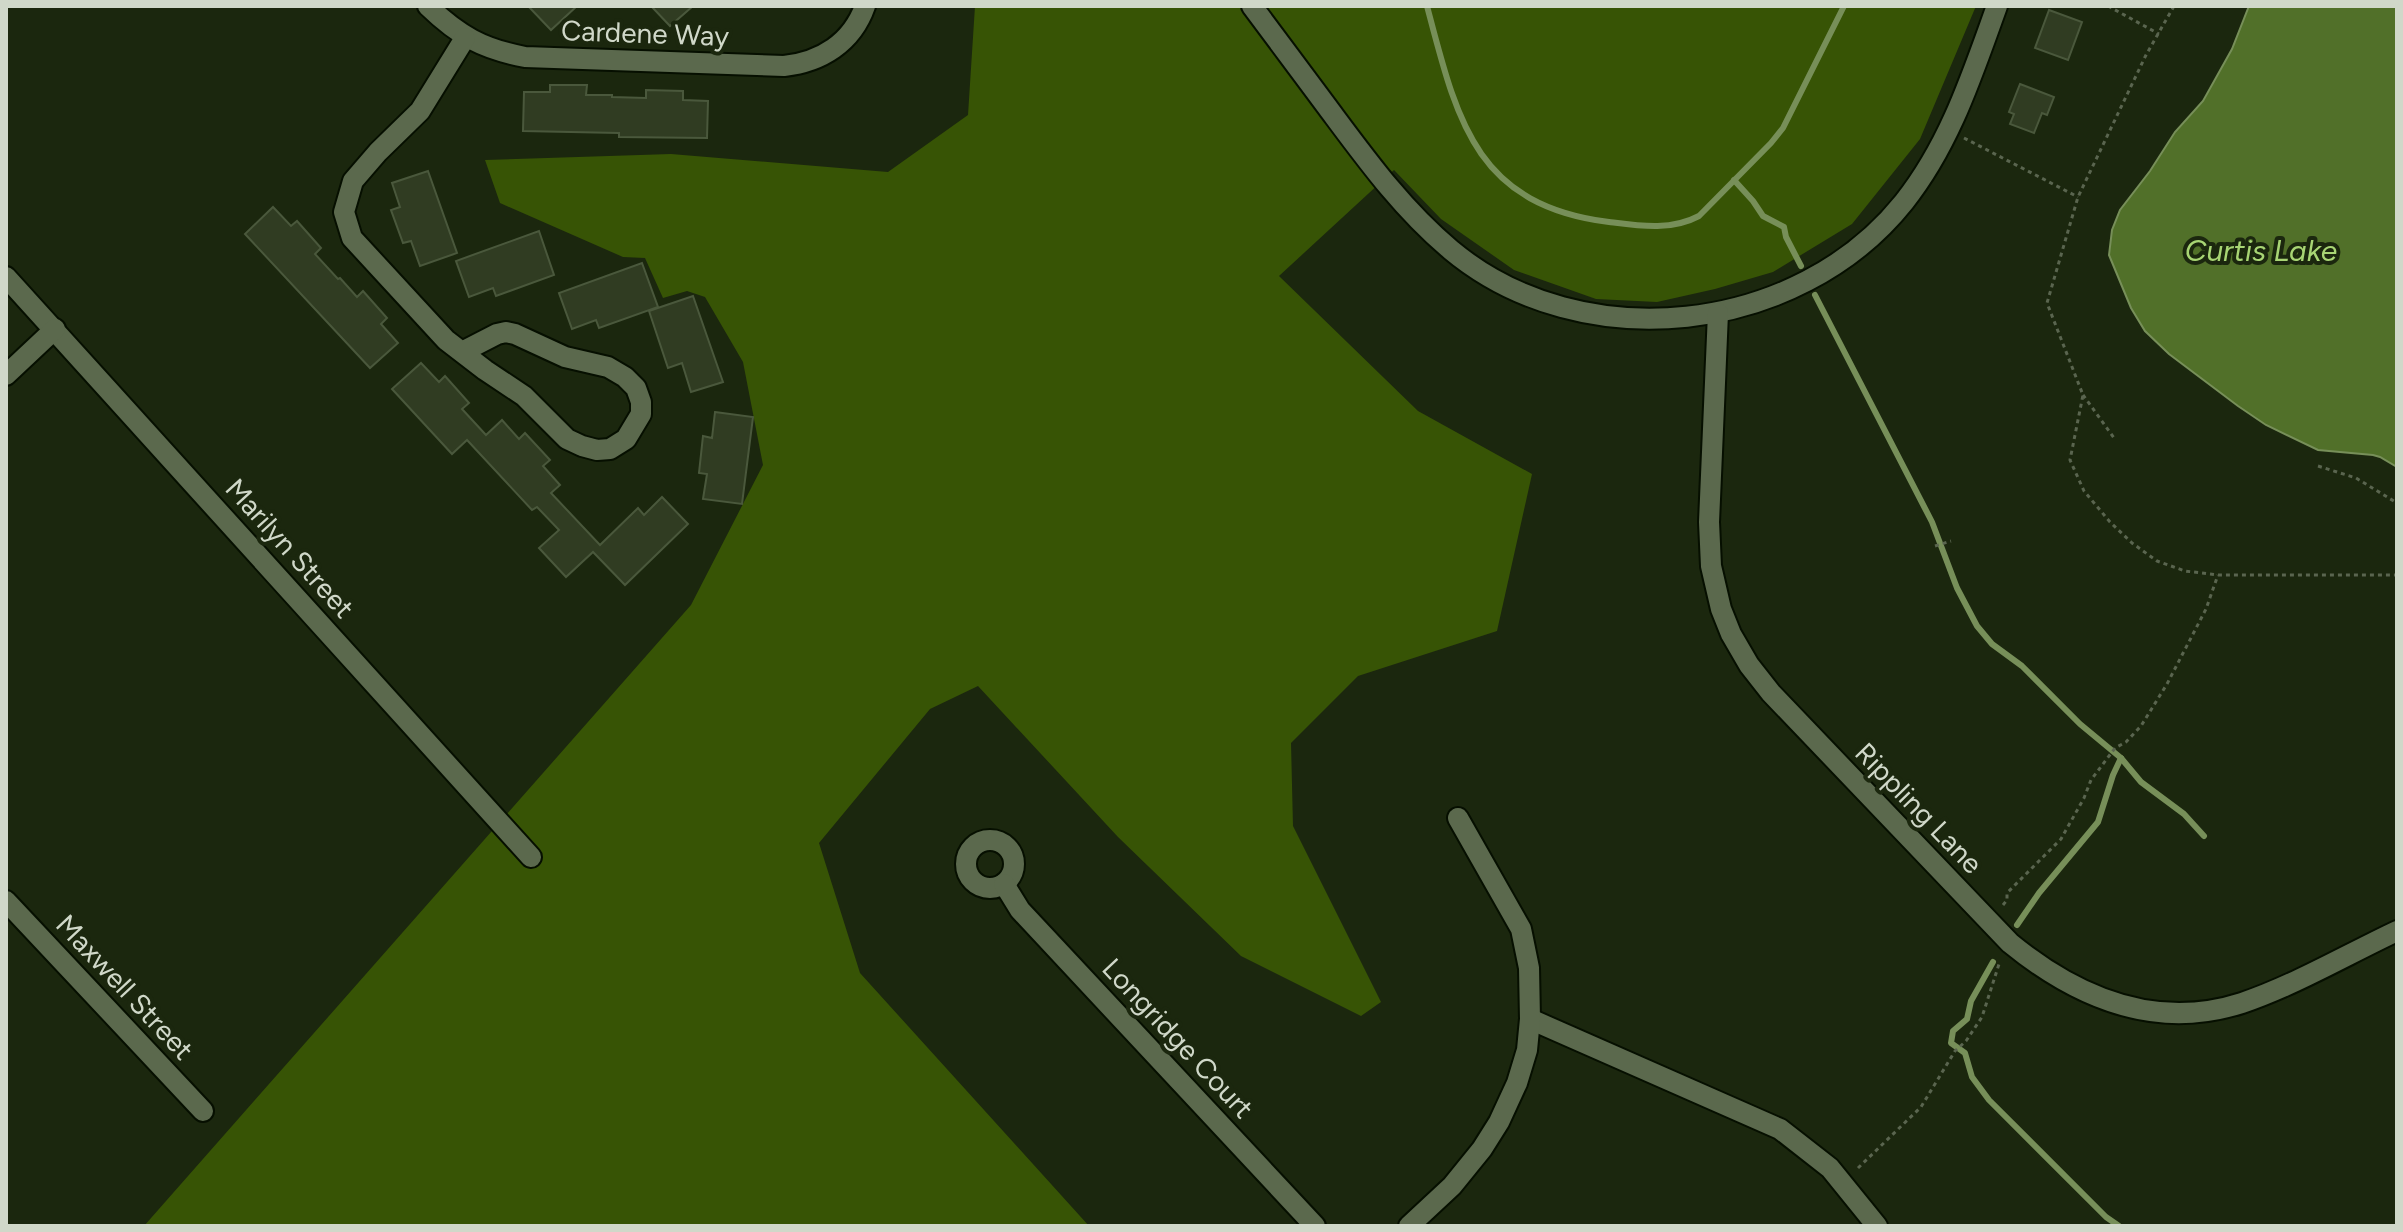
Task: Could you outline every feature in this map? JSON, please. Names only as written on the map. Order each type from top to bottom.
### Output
[{"type":"street","name":"Cardene Way","points":[[428,6],[465,38],[497,52],[525,57],[784,66],[801,65],[832,51],[852,30],[865,6]]},
{"type":"street","points":[[1252,6],[1379,176],[1413,215],[1453,251],[1482,271],[1546,302],[1615,317],[1650,319],[1718,313],[1759,302],[1821,274],[1860,246],[1904,201],[1934,159],[1969,86],[1997,6]]},
{"type":"street","points":[[462,352],[497,334],[515,334],[565,357],[608,367],[625,377],[636,388],[641,414],[626,439],[618,446],[597,450],[567,439],[524,396],[462,352],[446,340],[352,238],[344,212],[353,181],[420,111],[465,38]]},
{"type":"street","name":"Marilyn Street","points":[[6,277],[531,857]]},
{"type":"street","name":"Rippling Lane","points":[[1718,313],[1709,544],[1715,587],[1731,634],[1749,665],[1771,693],[2010,943],[2050,974],[2077,989],[2127,1006],[2180,1012],[2239,1004],[2266,994],[2397,931]]},
{"type":"street","points":[[6,375],[55,329]]},
{"type":"street","points":[[1409,1226],[1468,1169],[1499,1122],[1517,1083],[1527,1050],[1529,968],[1521,929],[1458,818]]},
{"type":"street","name":"Longridge Court","points":[[1004,884],[1020,910],[1315,1226]]},
{"type":"street","name":"Maxwell Street","points":[[6,901],[203,1111]]},
{"type":"street","points":[[1530,1019],[1780,1129],[1830,1168],[1877,1226]]},
{"type":"path","points":[[2108,6],[2159,34]]},
{"type":"path","points":[[2114,438],[2083,395],[2047,303],[2078,197],[2146,55],[2174,6]]},
{"type":"path","points":[[1949,130],[2078,197]]},
{"type":"path","points":[[2083,395],[2070,460],[2084,491],[2110,522],[2157,561],[2185,571],[2218,575],[2397,575]]},
{"type":"path","points":[[2318,466],[2356,478],[2397,503]]},
{"type":"path","points":[[1935,546],[1951,541]]},
{"type":"path","points":[[1843,1182],[1921,1107],[1955,1051],[1982,1017],[2001,956],[1996,911],[2007,900],[2007,893],[2061,839],[2091,780],[2115,748],[2126,742],[2141,726],[2206,609],[2218,575]]},
{"type":"shaded area","points":[[975,6],[1976,6],[1920,139],[1852,224],[1773,272],[1657,302],[1596,299],[1514,270],[1441,219],[1394,170],[1279,276],[1418,411],[1532,474],[1497,631],[1358,676],[1291,743],[1293,826],[1381,1002],[1361,1016],[1241,956],[1118,837],[978,686],[930,709],[819,843],[860,973],[1089,1226],[144,1226],[691,605],[763,465],[743,362],[705,297],[687,291],[663,298],[645,258],[623,257],[500,203],[485,160],[671,154],[888,172],[968,115]]},
{"type":"water","name":"Curtis Lake","points":[[2249,6],[2397,6],[2397,467],[2373,455],[2318,450],[2266,425],[2238,406],[2169,354],[2145,331],[2131,308],[2109,255],[2112,230],[2120,210],[2175,132],[2203,101],[2232,49]]},
{"type":"building","points":[[528,6],[577,6],[551,30]]},
{"type":"building","points":[[651,6],[693,6],[670,26]]},
{"type":"building","points":[[2049,10],[2082,22],[2068,60],[2035,48]]},
{"type":"building","points":[[2020,84],[2054,97],[2047,115],[2042,113],[2034,133],[2010,124],[2014,114],[2009,112]]},
{"type":"building","points":[[550,85],[587,85],[586,95],[612,97],[646,98],[646,90],[683,91],[683,100],[708,101],[707,138],[523,131],[524,92],[550,92]]},
{"type":"building","points":[[428,171],[457,253],[420,266],[411,241],[403,243],[391,210],[400,207],[392,183]]},
{"type":"building","points":[[273,207],[291,226],[297,221],[321,248],[315,254],[338,279],[357,297],[363,291],[387,318],[381,324],[398,343],[370,368],[245,234]]},
{"type":"building","points":[[539,231],[554,275],[496,296],[493,288],[469,297],[456,261]]},
{"type":"building","points":[[642,263],[658,307],[599,328],[596,320],[572,329],[559,293]]},
{"type":"building","points":[[693,296],[723,382],[691,392],[682,363],[668,368],[649,311]]},
{"type":"building","points":[[421,363],[439,382],[445,376],[469,403],[462,409],[486,435],[502,420],[519,439],[525,433],[550,460],[543,466],[560,485],[551,493],[600,545],[638,508],[644,515],[662,497],[688,524],[625,585],[593,552],[566,577],[539,548],[559,530],[537,507],[532,510],[467,440],[452,454],[392,389]]},
{"type":"building","points":[[715,412],[753,417],[742,504],[703,499],[707,474],[699,473],[703,436],[712,438]]},
{"type":"waterway","points":[[1427,6],[1462,120],[1479,150],[1500,176],[1528,197],[1564,213],[1609,222],[1655,226],[1677,224],[1699,216],[1771,143],[1783,128],[1844,6]]},
{"type":"waterway","points":[[1734,180],[1763,216],[1784,227],[1801,266]]},
{"type":"waterway","points":[[1815,295],[1932,522],[1957,588],[1977,626],[1992,644],[2022,666],[2080,724],[2121,758],[2141,782],[2184,814],[2204,836]]},
{"type":"waterway","points":[[2017,925],[2039,893],[2098,822],[2121,758]]},
{"type":"waterway","points":[[1993,962],[1971,1001],[1967,1019],[1953,1031],[1951,1043],[1965,1053],[1972,1077],[1989,1100],[2106,1217],[2119,1226]]}]
